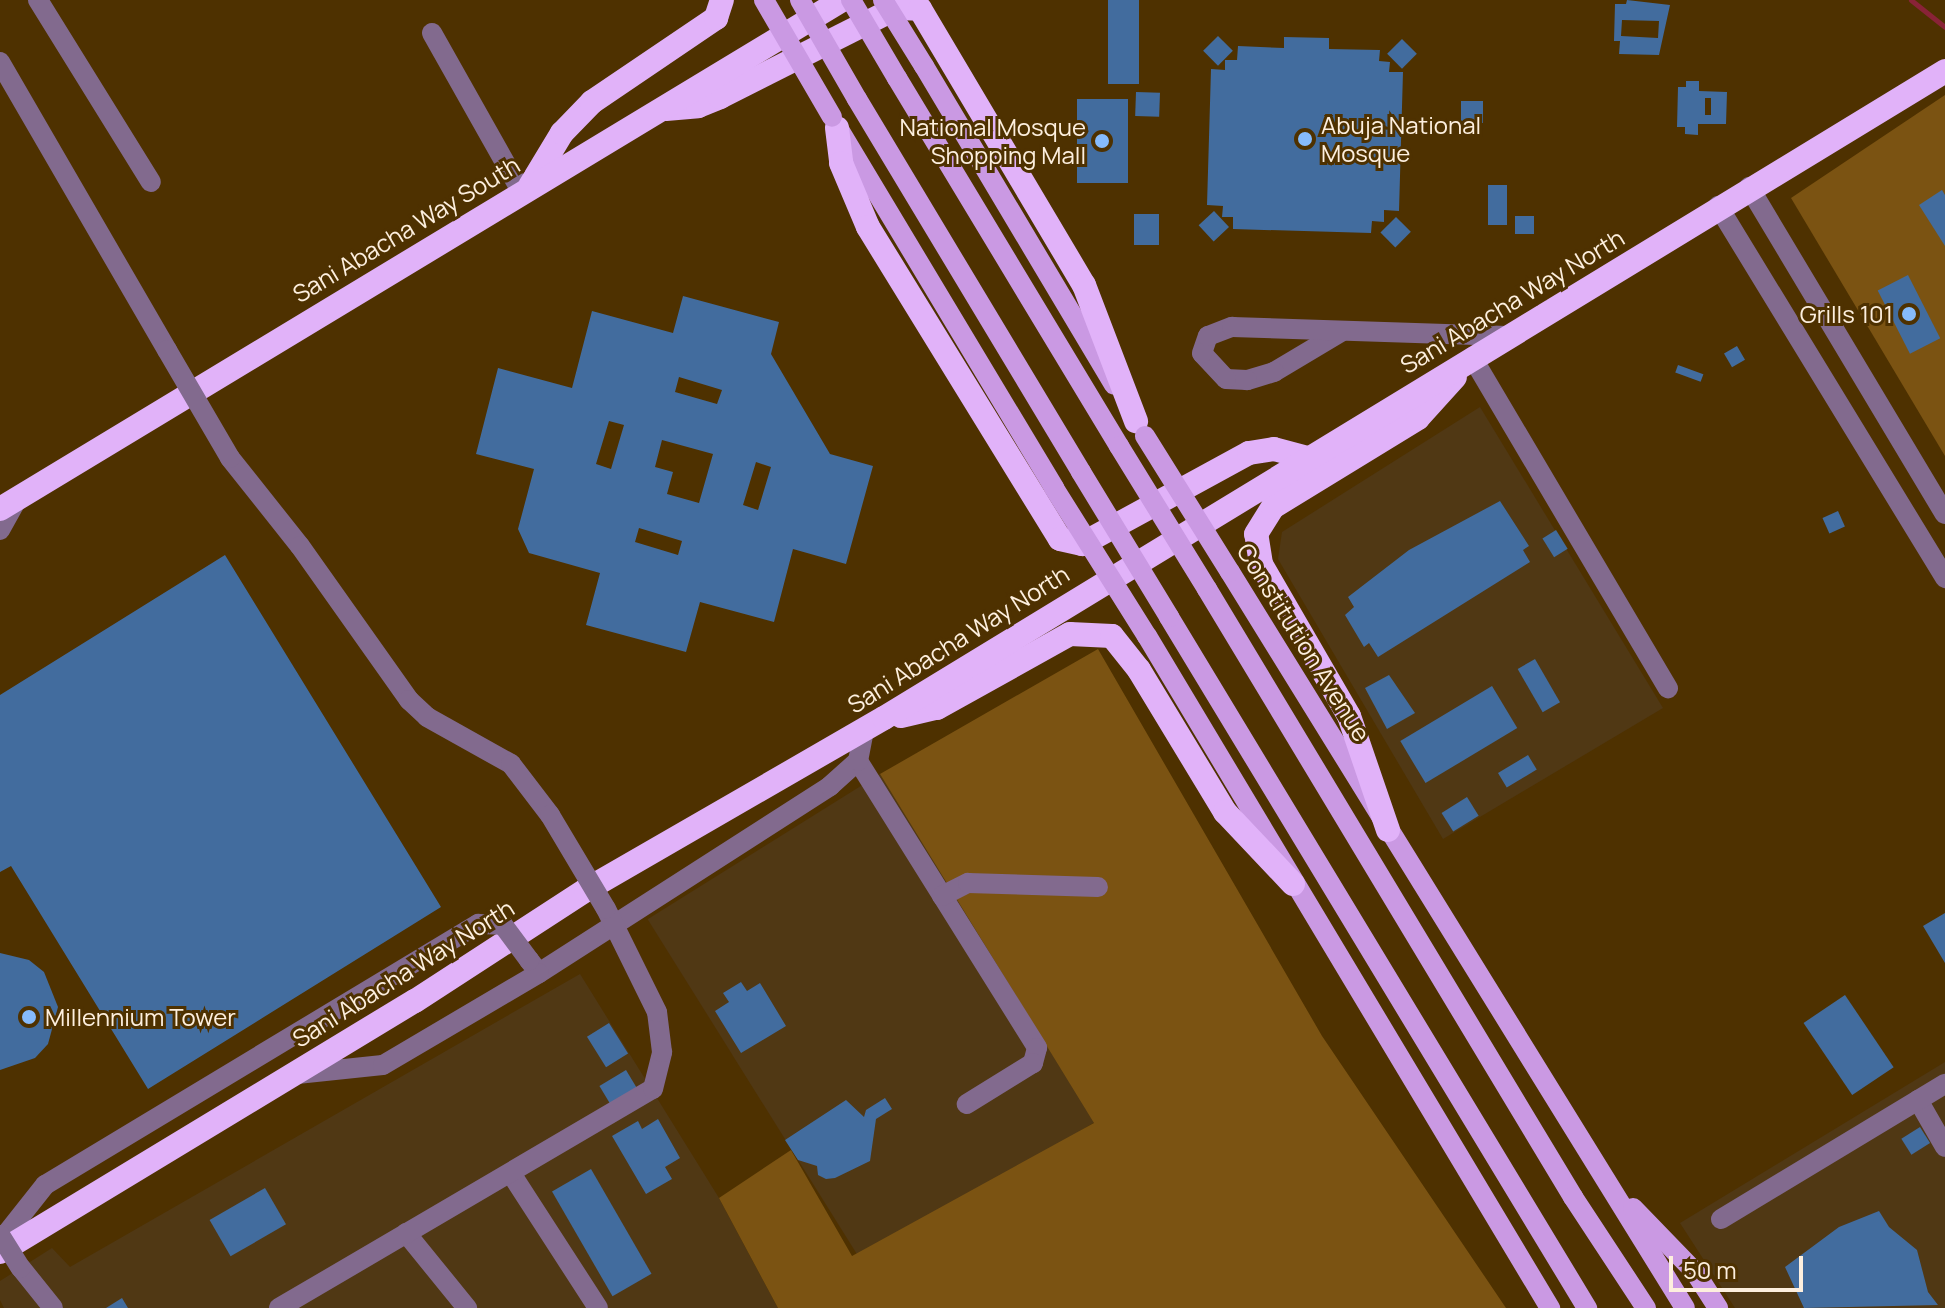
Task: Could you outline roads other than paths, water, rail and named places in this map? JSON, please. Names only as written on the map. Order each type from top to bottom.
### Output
[{"type":"highway","points":[[525,191],[562,133],[592,102],[716,18],[722,0]]},
{"type":"highway","name":"Sani Abacha Way South","points":[[9,503],[842,0]]},
{"type":"highway","points":[[660,110],[698,106],[896,8],[920,9],[1084,285],[1140,428]]},
{"type":"highway","name":"Sani Abacha Way North","points":[[0,1252],[293,1074],[586,890],[874,724],[1749,187],[1945,71]]},
{"type":"highway","points":[[834,122],[841,163],[868,227],[1060,539],[1082,544],[1249,453],[1274,449],[1307,458]]},
{"type":"highway","points":[[1388,830],[1363,751],[1337,693],[1261,564],[1256,534],[1273,507],[1418,418],[1472,357]]},
{"type":"highway","points":[[874,724],[937,708],[1061,638],[1101,631],[1121,645],[1139,670],[1207,785],[1251,844],[1293,884]]},
{"type":"main road","points":[[764,0],[834,122],[1550,1308]]},
{"type":"main road","points":[[800,0],[1081,472],[1587,1308]]},
{"type":"main road","points":[[851,0],[1573,1197],[1645,1305]]},
{"type":"main road","name":"Constitution Avenue","points":[[883,0],[1140,428],[1685,1308]]},
{"type":"main road","points":[[1606,1181],[1695,1272],[1718,1308]]},
{"type":"main road","points":[[1525,1268],[1538,1308]]},
{"type":"street","points":[[38,0],[151,182]]},
{"type":"street","points":[[432,33],[525,191]]},
{"type":"street","points":[[0,62],[230,458],[300,546],[409,700],[427,717],[511,764],[550,815],[611,917],[657,1012],[661,1070],[653,1089],[512,1175],[279,1308]]},
{"type":"street","points":[[1749,187],[1945,514]]},
{"type":"street","points":[[1718,206],[1940,570]]},
{"type":"street","points":[[1341,332],[1274,372],[1247,380],[1226,379],[1202,353],[1208,336],[1232,327],[1507,336]]},
{"type":"street","points":[[1472,357],[1668,688]]},
{"type":"street","points":[[0,530],[9,503]]},
{"type":"street","points":[[293,1074],[383,1065],[611,917],[830,786],[858,761],[874,724]]},
{"type":"street","points":[[858,761],[1037,1048],[1033,1063],[967,1104]]},
{"type":"street","points":[[942,896],[968,883],[1098,887]]},
{"type":"street","points":[[0,1242],[45,1185],[478,924],[503,925],[534,966]]},
{"type":"street","points":[[1721,1219],[1945,1084]]},
{"type":"street","points":[[1918,1100],[1945,1147]]},
{"type":"street","points":[[512,1175],[598,1308]]},
{"type":"street","points":[[406,1233],[467,1308]]},
{"type":"street","points":[[0,1235],[53,1308]]},
{"type":"waterway","points":[[1911,0],[1945,27]]},
{"type":"place","name":"Abuja National Mosque","points":[[1305,139]]},
{"type":"place","name":"National Mosque Shopping Mall","points":[[1102,141]]},
{"type":"place","name":"Grills 101","points":[[1909,314]]},
{"type":"place","name":"Millennium Tower","points":[[29,1017]]}]
